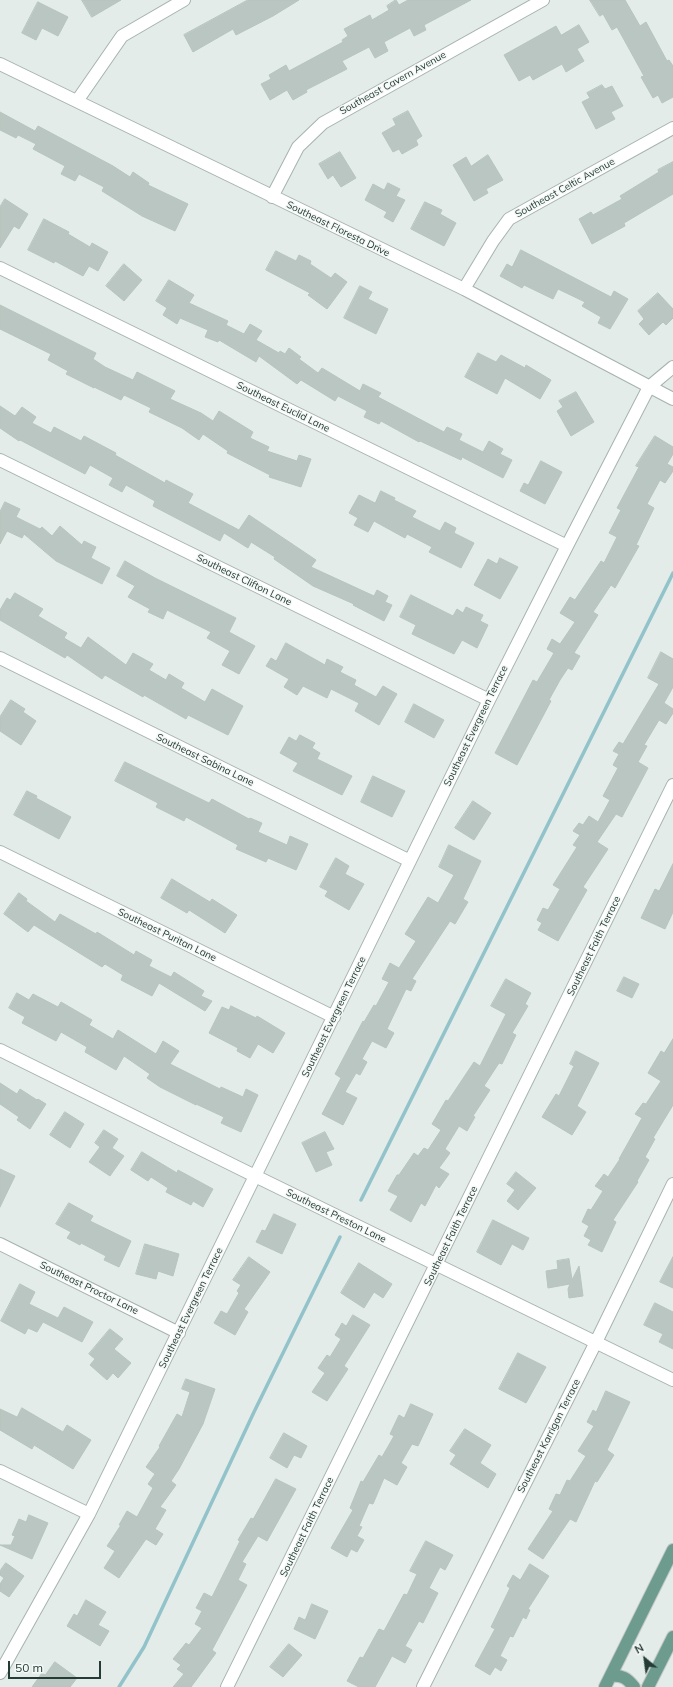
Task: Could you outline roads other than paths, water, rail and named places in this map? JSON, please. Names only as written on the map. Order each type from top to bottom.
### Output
[{"type":"main road","points":[[608,1682],[673,1550]]},
{"type":"main road","points":[[648,1687],[673,1637]]},
{"type":"main road","points":[[608,1682],[618,1675],[624,1677],[634,1687]]},
{"type":"street","points":[[77,101],[122,36],[184,0]]},
{"type":"street","name":"Southeast Cavern Avenue","points":[[272,197],[298,147],[323,123],[543,0]]},
{"type":"street","name":"Southeast Floresta Drive","points":[[0,64],[464,290],[673,399]]},
{"type":"street","name":"Southeast Celtic Avenue","points":[[464,290],[493,241],[509,219],[673,128]]},
{"type":"street","name":"Southeast Euclid Lane","points":[[0,268],[566,546]]},
{"type":"street","name":"Southeast Evergreen Terrace","points":[[0,1673],[89,1514],[334,1017],[488,700],[566,546],[649,387],[673,367]]},
{"type":"street","name":"Southeast Clifton Lane","points":[[0,460],[488,700]]},
{"type":"street","name":"Southeast Sabina Lane","points":[[0,658],[410,861]]},
{"type":"street","name":"Southeast Faith Terrace","points":[[227,1687],[673,786]]},
{"type":"street","name":"Southeast Puritan Lane","points":[[0,852],[334,1017]]},
{"type":"street","name":"Southeast Preston Lane","points":[[0,1050],[673,1380]]},
{"type":"street","name":"Southeast Karrigan Terrace","points":[[422,1687],[596,1342],[673,1184]]},
{"type":"street","name":"Southeast Proctor Lane","points":[[0,1244],[179,1333]]},
{"type":"street","points":[[0,1471],[89,1514]]},
{"type":"waterway","points":[[361,1200],[673,573]]},
{"type":"waterway","points":[[119,1687],[144,1647],[254,1412],[340,1237]]}]
